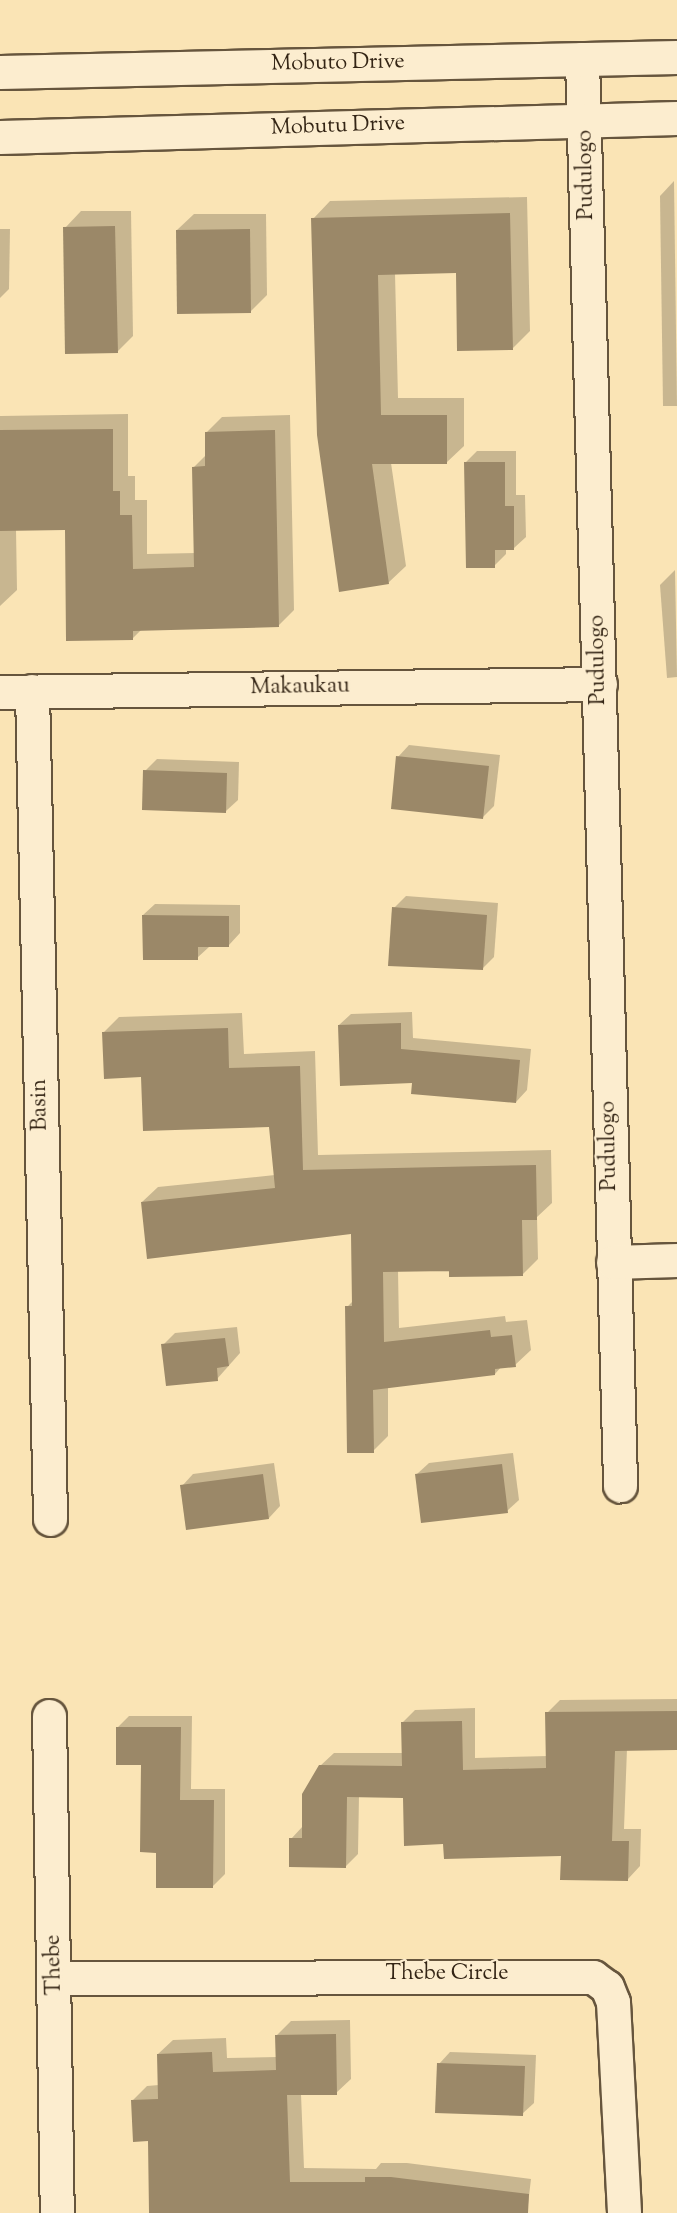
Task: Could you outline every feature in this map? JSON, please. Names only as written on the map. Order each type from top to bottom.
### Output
[{"type":"street","name":"Mobuto Drive","points":[[0,72],[677,57]]},
{"type":"street","name":"Pudulogo","points":[[582,59],[586,121],[620,1485]]},
{"type":"street","name":"Mobutu Drive","points":[[0,137],[677,118]]},
{"type":"street","name":"Makaukau","points":[[16,692],[600,684]]},
{"type":"street","name":"Basin","points":[[16,692],[50,1519]]},
{"type":"street","points":[[613,1262],[677,1260]]},
{"type":"street","name":"Thebe","points":[[49,1716],[56,1978],[57,2213]]},
{"type":"street","name":"Thebe Circle","points":[[56,1978],[593,1977],[607,1987],[614,2002],[624,2213]]},
{"type":"building","points":[[510,213],[513,350],[457,351],[456,273],[378,275],[381,415],[447,415],[447,464],[372,464],[389,584],[339,592],[317,435],[311,218]]},
{"type":"building","points":[[115,226],[118,353],[65,354],[63,227]]},
{"type":"building","points":[[250,229],[251,313],[177,314],[176,230]]},
{"type":"building","points":[[113,429],[113,491],[120,491],[120,515],[132,515],[133,569],[194,567],[192,467],[205,466],[205,432],[275,430],[279,627],[133,631],[133,640],[66,641],[65,530],[0,531],[0,430]]},
{"type":"building","points":[[464,462],[505,462],[505,506],[514,506],[514,550],[495,550],[495,568],[466,568]]},
{"type":"building","points":[[396,756],[489,766],[483,819],[391,809]]},
{"type":"building","points":[[143,770],[227,773],[226,813],[142,810]]},
{"type":"building","points":[[392,907],[487,915],[483,970],[388,966]]},
{"type":"building","points":[[142,915],[229,916],[229,947],[198,947],[198,960],[143,960]]},
{"type":"building","points":[[401,1023],[401,1049],[520,1060],[516,1103],[411,1094],[412,1083],[340,1086],[338,1025]]},
{"type":"building","points":[[228,1028],[229,1068],[300,1066],[303,1170],[536,1165],[537,1220],[522,1220],[523,1276],[449,1277],[449,1271],[383,1272],[384,1342],[490,1330],[491,1337],[512,1335],[516,1367],[495,1369],[495,1375],[373,1390],[374,1453],[347,1453],[345,1306],[352,1306],[351,1234],[147,1259],[141,1202],[275,1188],[269,1127],[143,1131],[141,1077],[104,1079],[102,1032]]},
{"type":"building","points":[[225,1338],[229,1366],[217,1368],[218,1381],[166,1386],[161,1344]]},
{"type":"building","points":[[502,1464],[508,1513],[421,1523],[415,1474]]},
{"type":"building","points":[[263,1474],[269,1519],[186,1530],[180,1485]]},
{"type":"building","points":[[677,1711],[677,1750],[615,1751],[612,1841],[629,1841],[628,1881],[560,1880],[561,1856],[444,1859],[443,1844],[404,1846],[403,1798],[347,1797],[346,1868],[289,1867],[289,1838],[302,1838],[302,1794],[319,1765],[402,1766],[401,1722],[462,1721],[463,1770],[546,1768],[545,1712]]},
{"type":"building","points":[[116,1727],[181,1727],[180,1800],[214,1800],[213,1888],[156,1888],[156,1853],[140,1852],[141,1765],[116,1765]]},
{"type":"building","points":[[336,2034],[337,2095],[287,2095],[290,2182],[365,2182],[365,2177],[391,2177],[529,2194],[528,2213],[149,2213],[148,2141],[133,2142],[131,2100],[158,2099],[157,2054],[212,2052],[213,2072],[276,2070],[275,2035]]},
{"type":"building","points":[[437,2063],[525,2066],[523,2116],[435,2113]]}]
